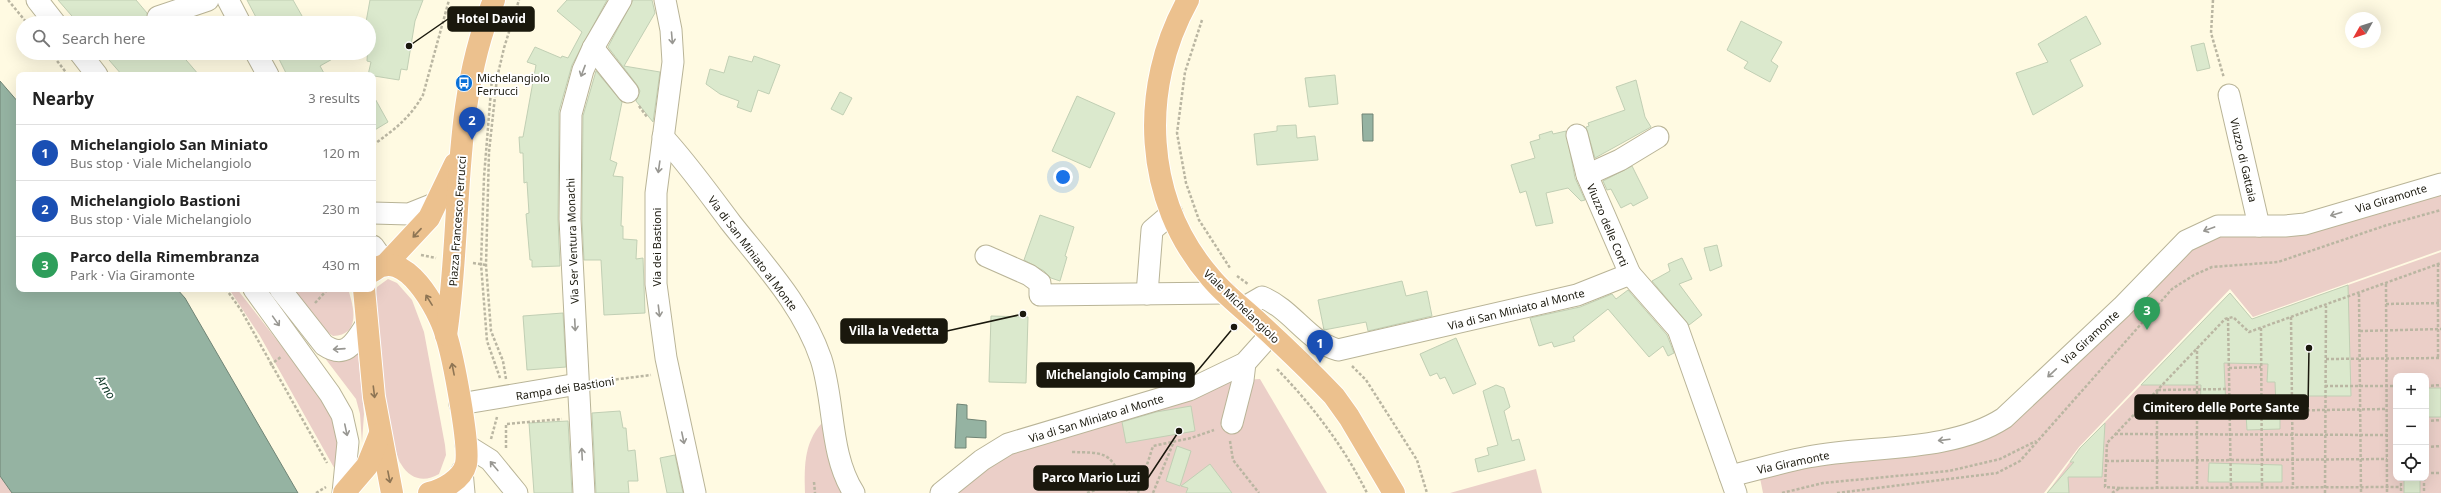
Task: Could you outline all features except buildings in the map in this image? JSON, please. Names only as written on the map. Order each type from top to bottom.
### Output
[{"type":"main road","name":"Viale Michelangiolo","points":[[1188,0],[1172,33],[1164,54],[1158,77],[1154,121],[1162,183],[1172,213],[1198,260],[1211,278],[1243,308],[1258,348],[1334,396],[1349,417],[1394,493]]},
{"type":"main road","points":[[462,150],[474,62],[503,3]]},
{"type":"main road","name":"Piazza Francesco Ferrucci","points":[[380,267],[424,225],[439,202],[462,150]]},
{"type":"main road","name":"Piazza Francesco Ferrucci","points":[[446,335],[451,305],[462,150]]},
{"type":"main road","name":"Piazza Francesco Ferrucci","points":[[380,267],[398,266],[413,278],[428,299],[446,335],[460,404],[466,445],[466,464],[462,472]]},
{"type":"main road","points":[[363,292],[380,434],[392,493]]},
{"type":"main road","points":[[338,490],[367,466],[380,434]]},
{"type":"main road","points":[[429,493],[447,486],[462,472]]},
{"type":"street","points":[[37,0],[50,16]]},
{"type":"street","points":[[161,16],[208,0]]},
{"type":"street","points":[[228,0],[236,16]]},
{"type":"street","name":"Via Ser Ventura Monachi","points":[[584,493],[570,219],[569,139],[571,114],[577,88],[593,48],[621,0]]},
{"type":"street","name":"Via dei Bastioni","points":[[665,0],[671,30],[673,62],[656,193],[655,268],[659,314],[669,373],[695,493]]},
{"type":"street","points":[[593,48],[628,92]]},
{"type":"street","points":[[86,60],[96,72]]},
{"type":"street","points":[[260,60],[266,72]]},
{"type":"street","name":"Viuzzo di Gattaia","points":[[2229,95],[2259,226]]},
{"type":"street","name":"Viuzzo delle Corti","points":[[1577,135],[1587,175],[1630,274]]},
{"type":"street","name":"Via di San Miniato al Monte","points":[[663,138],[788,295],[810,331],[821,360],[840,464],[846,481],[854,493]]},
{"type":"street","name":"Viuzzo delle Corti","points":[[1587,175],[1620,160],[1658,138]]},
{"type":"street","name":"Via Giramonte","points":[[1733,485],[1808,457],[1952,440],[1987,429],[2004,418],[2122,307],[2186,241],[2218,226],[2306,224],[2441,184]]},
{"type":"street","points":[[376,213],[409,214],[439,202]]},
{"type":"street","points":[[1147,294],[1152,230],[1172,213]]},
{"type":"street","points":[[376,255],[380,267]]},
{"type":"street","points":[[986,256],[1029,275],[1040,283],[1040,295],[1226,293]]},
{"type":"street","points":[[1630,274],[1678,329],[1733,485]]},
{"type":"street","name":"Via di San Miniato al Monte","points":[[1332,348],[1338,350],[1570,297],[1630,274]]},
{"type":"street","points":[[256,292],[330,394],[342,415],[348,442],[338,490]]},
{"type":"street","points":[[282,292],[324,344],[331,350],[339,351],[351,346],[366,325]]},
{"type":"street","points":[[1243,308],[1262,297],[1278,304],[1317,340],[1326,347],[1332,348]]},
{"type":"street","points":[[1232,423],[1243,380],[1258,348]]},
{"type":"street","name":"Via di San Miniato al Monte","points":[[941,493],[982,460],[1008,444],[1189,390],[1258,348]]},
{"type":"street","name":"Rampa dei Bastioni","points":[[460,404],[578,384]]},
{"type":"street","points":[[466,445],[490,460],[517,493]]},
{"type":"street","points":[[462,472],[464,493]]},
{"type":"path","points":[[8,0],[21,16]]},
{"type":"path","points":[[376,143],[400,126],[415,109],[423,95],[449,0]]},
{"type":"path","points":[[503,3],[515,0]]},
{"type":"path","points":[[506,379],[503,361],[492,336],[486,265],[489,152],[497,78],[504,48],[519,0]]},
{"type":"path","points":[[2213,0],[2211,33],[2229,95]]},
{"type":"path","points":[[1204,14],[1185,72],[1176,133],[1186,183],[1199,220],[1232,272],[1268,300]]},
{"type":"path","points":[[56,60],[66,72]]},
{"type":"path","points":[[486,265],[481,264],[484,177],[493,75]]},
{"type":"path","points":[[1837,493],[1993,474],[2020,461],[2172,289],[2194,275],[2212,267],[2278,262],[2387,225],[2441,210]]},
{"type":"path","points":[[417,254],[442,260]]},
{"type":"path","points":[[2326,359],[2440,358],[2439,263],[2326,306],[2249,332],[2233,317],[2228,318],[2197,348],[2107,443],[2105,487],[2157,489],[2401,487]]},
{"type":"path","points":[[2386,283],[2388,493]]},
{"type":"path","points":[[228,292],[241,310],[270,365],[328,464]]},
{"type":"path","points":[[318,309],[315,304],[325,292]]},
{"type":"path","points":[[2359,293],[2361,358],[2361,493]]},
{"type":"path","points":[[2386,304],[2440,303]]},
{"type":"path","points":[[2326,306],[2326,493]]},
{"type":"path","points":[[2291,317],[2293,488]]},
{"type":"path","points":[[2228,318],[2231,489]]},
{"type":"path","points":[[2261,328],[2262,488]]},
{"type":"path","points":[[2360,331],[2440,329]]},
{"type":"path","points":[[1258,348],[1300,392],[1330,432],[1367,493]]},
{"type":"path","points":[[1332,348],[1366,380],[1417,460],[1427,493]]},
{"type":"path","points":[[2197,348],[2197,489]]},
{"type":"path","points":[[270,365],[284,355]]},
{"type":"path","points":[[2229,368],[2261,367]]},
{"type":"path","name":"Rampa dei Bastioni","points":[[578,384],[669,373]]},
{"type":"path","points":[[2429,386],[2441,385]]},
{"type":"path","points":[[2325,386],[2393,386]]},
{"type":"path","points":[[2157,390],[2230,389]]},
{"type":"path","points":[[2157,390],[2157,489]]},
{"type":"path","points":[[2197,412],[2387,409]]},
{"type":"path","points":[[506,424],[567,418]]},
{"type":"path","points":[[2429,421],[2441,420]]},
{"type":"path","points":[[1138,493],[1153,446],[1191,438],[1232,423],[1230,446],[1233,460],[1259,493]]},
{"type":"path","points":[[2115,434],[2387,435]]},
{"type":"path","points":[[1782,493],[1823,483],[1949,471],[2000,459],[2037,440]]},
{"type":"path","points":[[1153,493],[1174,441]]},
{"type":"path","points":[[2429,447],[2441,446]]},
{"type":"path","points":[[1072,452],[1102,453],[1116,464],[1120,481],[1129,493]]},
{"type":"path","points":[[2106,461],[2387,459]]},
{"type":"path","points":[[2429,473],[2441,473]]},
{"type":"path","points":[[1087,493],[1120,481]]},
{"type":"path","points":[[2400,481],[2401,493]]},
{"type":"path","points":[[2424,481],[2424,493]]},
{"type":"path","points":[[814,482],[816,493]]},
{"type":"path","points":[[2112,493],[2120,488]]},
{"type":"path","points":[[316,493],[338,490]]},
{"type":"shaded area","points":[[2441,189],[2441,250],[2253,317],[2230,289],[2079,447],[2044,493],[1763,493],[1759,473],[1957,445],[2203,238]]},
{"type":"shaded area","points":[[2441,252],[2441,493],[2047,493],[2080,448],[2230,293],[2252,319]]},
{"type":"shaded area","points":[[388,279],[397,283],[412,300],[424,332],[446,455],[439,474],[433,477],[423,479],[418,478],[413,476],[405,469],[396,452],[391,431],[382,377],[376,300],[377,287]]},
{"type":"shaded area","points":[[231,292],[239,292],[333,412],[339,426],[337,473],[260,336]]},
{"type":"shaded area","points":[[295,292],[349,292],[352,304],[353,319],[352,325],[348,331],[333,336],[322,328]]},
{"type":"shaded area","points":[[318,349],[358,353],[364,414],[362,443],[360,414],[356,399]]},
{"type":"shaded area","points":[[1260,379],[1327,493],[952,493],[1010,449],[1224,381]]},
{"type":"shaded area","points":[[826,419],[846,493],[805,493],[805,463],[809,444],[813,435]]},
{"type":"shaded area","points":[[1536,469],[1542,493],[1450,493]]},
{"type":"shaded area","points":[[0,476],[12,493],[0,493]]},
{"type":"water","name":"Arno","points":[[0,81],[16,100],[16,292],[180,292],[185,298],[298,493],[12,493],[0,476]]},
{"type":"water","points":[[1362,114],[1373,114],[1373,141],[1363,141]]},
{"type":"water","points":[[957,404],[967,405],[967,419],[986,421],[986,438],[966,437],[966,448],[955,448]]},
{"type":"place","name":"Hotel David","points":[[409,46]]},
{"type":"place","name":"Michelangiolo Ferrucci","points":[[464,83]]},
{"type":"place","name":"Michelangiolo Bastioni","points":[[472,140]]},
{"type":"place","name":"Villa la Vedetta","points":[[1023,314]]},
{"type":"place","name":"Michelangiolo Camping","points":[[1234,327]]},
{"type":"place","name":"Parco della Rimembranza","points":[[2147,330]]},
{"type":"place","name":"Cimitero delle Porte Sante","points":[[2309,348]]},
{"type":"place","name":"Michelangiolo San Miniato","points":[[1320,363]]},
{"type":"place","name":"Parco Mario Luzi","points":[[1179,431]]}]
